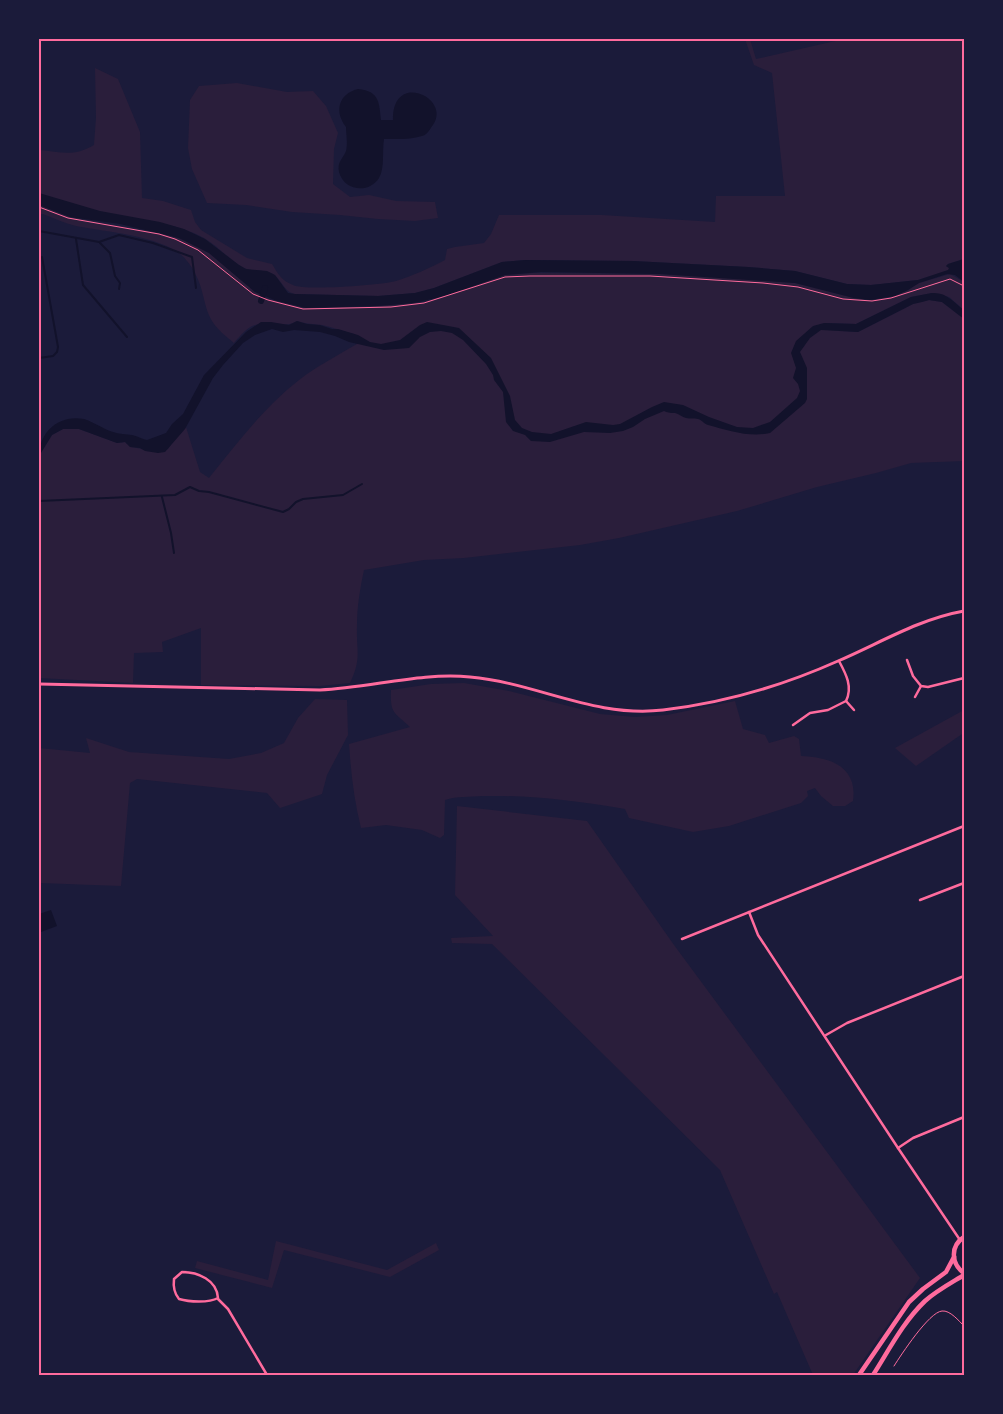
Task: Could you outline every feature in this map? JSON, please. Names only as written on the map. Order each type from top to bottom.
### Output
[{"type":"highway","points":[[859,1375],[909,1302],[946,1272],[954,1257],[955,1247],[962,1238]]},
{"type":"highway","points":[[873,1375],[906,1324],[926,1300],[964,1274],[958,1268],[954,1257]]},
{"type":"street","points":[[39,684],[320,690],[349,688],[417,678],[462,676],[491,679],[605,708],[643,711],[680,708],[755,692],[782,684],[839,661],[928,620],[964,611]]},
{"type":"street","points":[[907,660],[913,676],[921,686],[928,687],[964,678]]},
{"type":"street","points":[[793,725],[810,713],[828,710],[846,701],[850,689],[846,674],[839,661]]},
{"type":"street","points":[[915,697],[921,686]]},
{"type":"street","points":[[846,701],[854,710]]},
{"type":"street","points":[[682,939],[964,826]]},
{"type":"street","points":[[920,900],[964,883]]},
{"type":"street","points":[[749,912],[758,935],[898,1148],[962,1238]]},
{"type":"street","points":[[825,1036],[847,1023],[964,976]]},
{"type":"street","points":[[898,1148],[913,1138],[964,1117]]},
{"type":"street","points":[[218,1298],[214,1301],[179,1299],[175,1293],[174,1279],[182,1272],[190,1272],[204,1276],[212,1284],[218,1298],[228,1309],[267,1375]]},
{"type":"lane","points":[[894,1366],[920,1329],[938,1312],[948,1312],[964,1326]]},
{"type":"path","points":[[39,207],[68,218],[159,234],[175,239],[198,250],[253,294],[292,308],[309,310],[397,307],[432,302],[505,277],[530,276],[650,276],[762,283],[798,287],[843,299],[862,301],[882,301],[950,279],[964,286]]},
{"type":"shaded area","points":[[745,39],[750,39],[756,59],[844,39],[964,39],[964,259],[948,264],[946,266],[949,270],[918,280],[871,285],[847,284],[795,271],[748,267],[633,261],[525,260],[502,262],[434,288],[415,293],[378,296],[295,294],[288,291],[273,274],[244,268],[209,241],[186,230],[167,224],[82,207],[39,193],[39,150],[74,152],[94,145],[96,118],[95,68],[118,79],[140,132],[142,198],[163,201],[191,210],[195,222],[201,230],[247,258],[272,264],[283,279],[300,287],[360,286],[388,283],[402,279],[445,260],[447,249],[484,243],[491,234],[499,215],[602,215],[715,222],[716,196],[785,196],[772,73],[754,65]]},
{"type":"shaded area","points":[[237,83],[287,92],[313,91],[326,106],[338,133],[334,149],[333,184],[350,197],[369,195],[396,201],[435,202],[438,218],[415,221],[378,219],[292,212],[246,205],[207,203],[192,169],[188,148],[190,100],[199,86]]},
{"type":"shaded area","points":[[358,89],[371,92],[377,99],[381,120],[393,120],[395,105],[402,96],[410,92],[428,98],[435,106],[437,115],[433,125],[424,135],[408,139],[384,139],[381,174],[375,183],[363,188],[357,188],[346,183],[339,172],[340,163],[347,145],[346,127],[340,115],[340,104],[346,95]]},
{"type":"shaded area","points":[[39,193],[100,211],[160,222],[184,229],[205,239],[246,269],[267,271],[275,275],[288,293],[295,294],[378,296],[415,293],[434,288],[502,262],[525,260],[633,261],[748,267],[795,271],[847,284],[871,285],[918,280],[948,270],[949,268],[946,266],[948,264],[964,259],[964,282],[955,275],[947,274],[919,283],[895,296],[870,300],[854,298],[795,283],[660,274],[541,272],[505,275],[445,296],[414,303],[306,308],[277,301],[255,292],[209,253],[179,238],[120,224],[70,217],[39,205]]},
{"type":"shaded area","points":[[39,205],[70,217],[165,234],[186,241],[209,253],[255,292],[269,299],[306,308],[377,306],[424,302],[505,275],[533,273],[660,274],[795,283],[854,298],[870,300],[890,297],[908,290],[919,283],[950,274],[964,282],[964,310],[949,297],[932,293],[911,297],[856,324],[825,323],[828,330],[858,332],[913,304],[929,300],[942,302],[964,319],[964,461],[911,463],[817,487],[737,511],[619,538],[580,545],[464,558],[424,560],[364,570],[358,611],[358,654],[356,667],[350,683],[320,686],[201,685],[201,628],[162,642],[163,652],[134,653],[133,683],[39,678],[39,456],[52,435],[63,429],[79,429],[117,443],[125,442],[131,447],[158,452],[168,449],[186,427],[200,472],[209,478],[231,450],[279,397],[307,374],[357,344],[354,334],[326,326],[297,321],[282,325],[260,324],[252,326],[234,343],[211,320],[195,274],[187,261],[178,253],[166,246],[136,236],[76,226],[39,214]]},
{"type":"shaded area","points":[[932,293],[942,294],[953,301],[964,310],[964,319],[942,302],[929,300],[913,304],[858,332],[821,330],[810,338],[800,352],[807,368],[807,399],[805,403],[770,433],[755,435],[739,433],[708,425],[698,419],[686,418],[676,413],[664,411],[623,431],[610,433],[584,432],[550,442],[531,441],[525,435],[513,431],[506,422],[503,392],[486,364],[463,340],[452,333],[430,332],[420,337],[409,348],[384,350],[349,342],[320,332],[294,330],[283,332],[272,329],[255,335],[243,343],[223,365],[213,378],[185,429],[165,452],[158,453],[130,447],[125,442],[117,443],[79,429],[63,429],[52,435],[39,456],[40,447],[47,432],[66,419],[84,419],[113,432],[147,440],[166,433],[172,424],[183,414],[204,375],[246,332],[261,322],[289,325],[297,321],[320,325],[358,335],[370,342],[381,344],[400,340],[427,322],[459,328],[491,358],[510,396],[515,420],[522,428],[532,432],[551,434],[586,422],[620,424],[664,402],[683,405],[737,427],[753,428],[770,422],[797,398],[800,391],[798,384],[793,378],[796,368],[791,353],[796,341],[813,326],[824,323],[856,324],[911,297]]},
{"type":"shaded area","points":[[464,683],[509,691],[600,714],[635,717],[667,715],[735,701],[743,729],[765,735],[769,743],[794,736],[799,739],[801,756],[831,761],[839,766],[851,779],[853,801],[845,806],[833,806],[815,788],[807,791],[808,796],[801,803],[729,826],[693,832],[629,818],[625,809],[607,806],[536,798],[501,796],[464,797],[445,800],[444,835],[440,838],[422,830],[386,825],[361,828],[353,786],[349,744],[410,727],[394,712],[391,704],[391,690],[431,684]]},
{"type":"shaded area","points":[[315,699],[347,700],[348,735],[327,775],[322,794],[280,808],[267,793],[137,779],[130,783],[121,886],[39,883],[39,748],[90,753],[86,738],[129,752],[229,759],[261,753],[284,743],[298,718]]},
{"type":"shaded area","points":[[964,710],[962,734],[916,766],[895,748]]},
{"type":"shaded area","points":[[457,806],[587,821],[674,945],[920,1278],[853,1375],[813,1375],[777,1292],[774,1294],[720,1170],[492,944],[452,943],[451,938],[493,936],[455,895]]},
{"type":"shaded area","points":[[51,910],[57,926],[41,932],[39,914]]},
{"type":"shaded area","points":[[276,1241],[387,1270],[436,1243],[439,1250],[390,1277],[284,1250],[272,1288],[195,1268],[197,1261],[268,1280]]},
{"type":"waterway","points":[[39,231],[99,242],[119,235],[153,243],[192,257],[196,288]]},
{"type":"waterway","points":[[39,235],[40,251]]},
{"type":"waterway","points":[[76,239],[83,285],[127,337]]},
{"type":"waterway","points":[[100,243],[110,253],[115,276],[120,283],[119,289]]},
{"type":"waterway","points":[[39,358],[53,356],[57,352],[58,347],[42,257]]},
{"type":"waterway","points":[[261,301],[265,288]]},
{"type":"waterway","points":[[39,501],[175,495],[190,487],[199,491],[283,512],[303,499],[343,495],[362,484]]},
{"type":"waterway","points":[[162,497],[174,553]]}]
